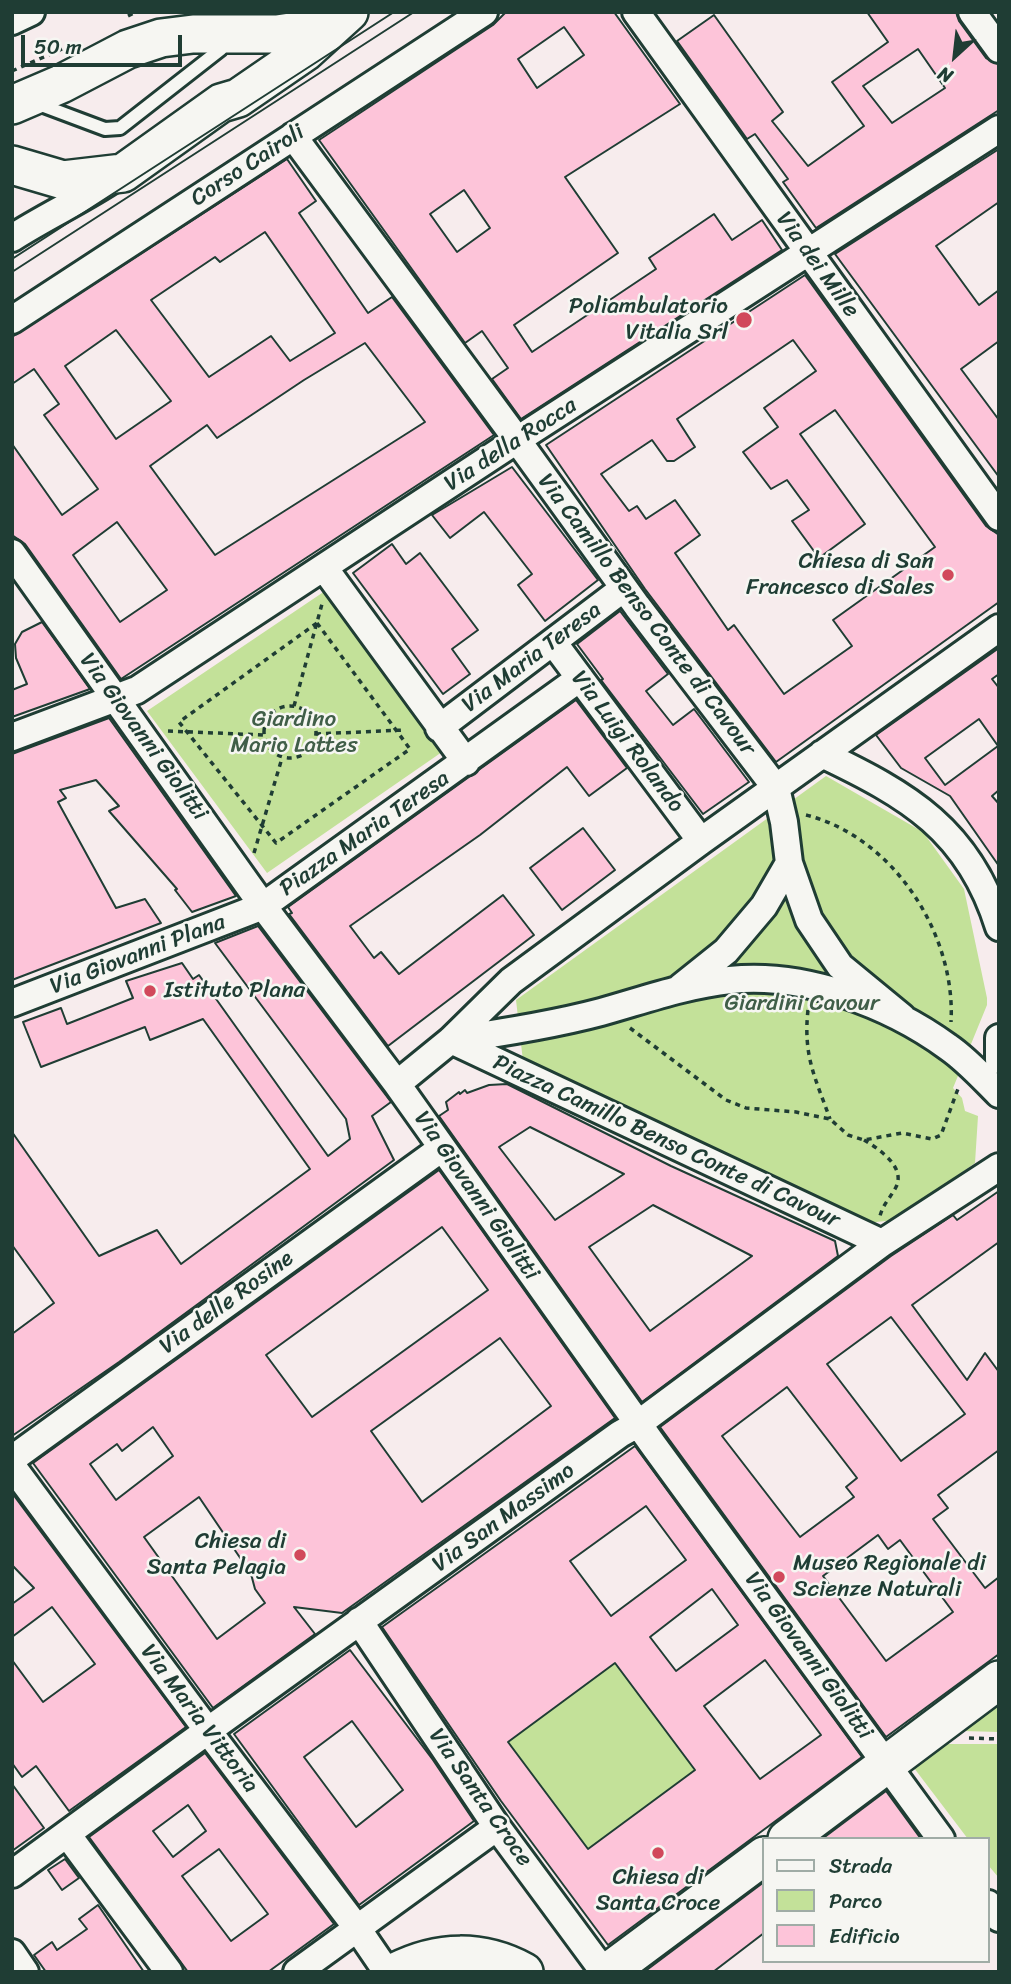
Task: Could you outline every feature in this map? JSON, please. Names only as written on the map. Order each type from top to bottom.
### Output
[{"type":"main road","points":[[221,103],[238,98],[305,52],[345,15]]},
{"type":"main road","points":[[22,106],[128,49],[161,38],[219,33],[277,34],[304,30],[345,15]]},
{"type":"main road","points":[[12,165],[63,180],[123,173],[221,103],[241,81],[246,71],[243,60],[233,52],[201,48],[151,57],[80,93],[22,106]]},
{"type":"main road","points":[[790,1837],[999,1680]]},
{"type":"main road","points":[[606,1972],[762,1857]]},
{"type":"main road","points":[[396,1972],[411,1964],[443,1955],[460,1954],[495,1959],[524,1972]]},
{"type":"street","points":[[12,22],[31,12]]},
{"type":"street","name":"Corso Cairoli","points":[[12,320],[484,12]]},
{"type":"street","name":"Via dei Mille","points":[[636,12],[999,517]]},
{"type":"street","points":[[972,12],[999,49]]},
{"type":"street","name":"Via della Rocca","points":[[12,737],[138,690],[517,440],[999,129]]},
{"type":"street","name":"Via Camillo Benso Conte di Cavour","points":[[293,136],[624,588],[776,788]]},
{"type":"street","points":[[12,238],[123,173]]},
{"type":"street","name":"Via Giovanni Giolitti","points":[[12,553],[264,906],[397,1084],[638,1424],[940,1837]]},
{"type":"street","name":"Piazza Maria Teresa","points":[[325,569],[466,762]]},
{"type":"street","name":"Via Maria Teresa","points":[[439,728],[624,588]]},
{"type":"street","points":[[397,1084],[450,1040],[504,986],[999,628]]},
{"type":"street","name":"Via Luigi Rolando","points":[[553,642],[701,841]]},
{"type":"street","name":"Piazza Maria Teresa","points":[[264,906],[580,678]]},
{"type":"street","points":[[822,754],[897,793],[940,826],[975,872],[999,927]]},
{"type":"street","name":"Piazza Camillo Benso Conte di Cavour","points":[[776,788],[789,863],[809,920],[840,966],[902,1017],[959,1056],[999,1094]]},
{"type":"street","name":"Piazza Camillo Benso Conte di Cavour","points":[[679,988],[726,951],[764,906],[789,863]]},
{"type":"street","name":"Via Giovanni Plana","points":[[12,1003],[264,906]]},
{"type":"street","name":"Piazza Camillo Benso Conte di Cavour","points":[[450,1040],[520,1031],[601,1012],[679,988],[743,980],[768,979],[810,985],[902,1017]]},
{"type":"street","points":[[999,1038],[999,1060]]},
{"type":"street","name":"Piazza Camillo Benso Conte di Cavour","points":[[450,1040],[882,1243]]},
{"type":"street","name":"Via delle Rosine","points":[[12,1459],[442,1148]]},
{"type":"street","name":"Via San Massimo","points":[[12,1874],[359,1621],[620,1434],[638,1424],[882,1243],[999,1167]]},
{"type":"street","name":"Via Maria Vittoria","points":[[12,1466],[387,1972]]},
{"type":"street","name":"Via Santa Croce","points":[[359,1621],[497,1827],[606,1972]]},
{"type":"street","points":[[297,1972],[497,1827]]},
{"type":"street","points":[[67,1834],[169,1972]]},
{"type":"street","points":[[12,1953],[25,1972]]},
{"type":"lane","points":[[22,106],[105,129],[120,128],[221,49]]},
{"type":"lane","points":[[443,1955],[500,1972]]},
{"type":"path","points":[[293,706],[325,595]]},
{"type":"path","points":[[317,623],[410,749],[276,843],[179,722],[317,623]]},
{"type":"path","points":[[285,706],[293,706],[309,714],[314,721],[316,734],[313,746],[308,752],[300,757],[282,758],[268,748],[263,735],[265,722],[270,714],[285,706]]},
{"type":"path","points":[[316,734],[404,730]]},
{"type":"path","points":[[167,731],[263,735]]},
{"type":"path","points":[[252,862],[282,758]]},
{"type":"path","points":[[784,822],[804,815],[818,818],[844,830],[869,847],[911,887],[940,948],[952,997],[959,1056],[941,1135],[932,1139],[902,1133],[864,1140]]},
{"type":"path","points":[[810,985],[805,1027],[806,1046],[830,1119],[848,1135],[864,1140],[891,1161],[898,1176],[896,1187],[881,1213]]},
{"type":"path","points":[[601,1012],[635,1030],[726,1100],[746,1108],[796,1112],[830,1119]]},
{"type":"path","points":[[960,1738],[999,1739]]},
{"type":"green space","name":"Giardino Mario Lattes","points":[[325,591],[442,752],[267,873],[147,711]]},
{"type":"green space","name":"Giardini Cavour","points":[[826,776],[923,832],[964,889],[987,998],[987,1005],[953,1088],[962,1098],[965,1111],[978,1116],[975,1163],[896,1220],[866,1223],[523,1061],[516,1000]]},
{"type":"green space","points":[[615,1663],[695,1770],[588,1849],[508,1742]]},
{"type":"green space","points":[[999,1704],[999,1732],[963,1731]]},
{"type":"green space","points":[[946,1744],[999,1744],[999,1878],[990,1867],[990,1837],[966,1837],[914,1768]]},
{"type":"building","points":[[506,12],[614,12],[680,104],[565,177],[618,253],[514,325],[532,352],[656,269],[649,258],[714,214],[732,240],[762,220],[782,250],[521,419],[492,379],[508,368],[482,331],[465,343],[319,140],[493,25]],"holes":[[[564,27],[584,55],[537,88],[518,59]],[[464,190],[490,228],[457,252],[430,214]]]},
{"type":"building","points":[[867,12],[956,12],[959,21],[986,58],[999,64],[999,110],[816,228],[783,182],[788,179],[755,134],[747,139],[677,41],[714,15],[783,112],[772,121],[808,166],[864,126],[832,82],[888,42]],"holes":[[[918,49],[945,88],[892,123],[863,86]]]},
{"type":"building","points":[[999,149],[999,202],[936,246],[979,305],[999,290],[999,341],[961,369],[999,420],[999,477],[835,254]]},
{"type":"building","points":[[287,159],[316,201],[299,213],[368,313],[392,297],[494,435],[121,679],[25,544],[12,535],[12,444],[62,515],[98,489],[44,415],[59,404],[34,369],[12,384],[12,337]],"holes":[[[265,232],[335,333],[290,361],[271,336],[209,377],[151,300],[215,257],[220,262]],[[116,330],[171,401],[116,439],[65,366]],[[365,343],[425,422],[215,555],[150,466],[207,425],[217,438]],[[117,522],[167,590],[120,622],[73,555]]]},
{"type":"building","points":[[805,275],[986,526],[999,535],[999,602],[776,762],[645,589],[546,445]],"holes":[[[793,340],[816,371],[764,408],[778,427],[743,452],[771,489],[787,480],[809,510],[792,521],[819,558],[865,524],[800,434],[835,410],[935,547],[833,620],[852,646],[784,694],[734,625],[728,630],[675,553],[700,535],[675,500],[646,519],[637,506],[629,511],[601,474],[652,440],[667,461],[674,461],[695,447],[677,419]]]},
{"type":"building","points":[[512,467],[598,580],[545,621],[518,585],[532,574],[484,512],[450,538],[432,515]]},
{"type":"building","points":[[392,544],[406,564],[420,553],[478,630],[452,649],[470,674],[443,694],[353,573]]},
{"type":"building","points":[[620,611],[668,674],[646,691],[673,725],[694,709],[749,782],[703,814],[601,680],[603,679],[577,644]]},
{"type":"building","points":[[42,622],[90,689],[12,717],[12,690],[27,684],[16,658],[15,644],[22,632]]},
{"type":"building","points":[[999,648],[999,674],[992,679],[999,688],[999,790],[992,796],[999,804],[999,866],[950,796],[901,768],[876,735]],"holes":[[[979,719],[998,746],[945,785],[925,758]]]},
{"type":"building","points":[[576,700],[627,768],[589,796],[567,767],[480,835],[350,926],[374,958],[381,952],[399,974],[503,895],[534,935],[388,1046],[289,914],[292,913],[288,907]]},
{"type":"building","points":[[109,718],[236,896],[192,912],[175,890],[177,889],[109,811],[119,806],[96,780],[60,790],[66,798],[58,802],[116,908],[145,899],[161,923],[12,980],[12,754]]},
{"type":"building","points":[[583,828],[615,870],[562,910],[530,868]]},
{"type":"building","points":[[258,926],[391,1102],[372,1116],[394,1160],[119,1362],[12,1436],[12,1334],[54,1303],[12,1245],[12,1132],[99,1256],[157,1230],[181,1264],[310,1169],[203,1019],[150,1040],[145,1027],[41,1067],[23,1022],[61,1008],[67,1024],[133,998],[126,981],[182,963],[193,979],[199,975],[328,1156],[350,1139],[346,1119],[215,943]]},
{"type":"building","points":[[507,1084],[671,1166],[835,1241],[838,1256],[642,1402],[439,1116],[448,1110],[446,1102],[459,1092],[460,1094],[465,1090],[467,1093],[489,1085]],"holes":[[[530,1127],[624,1174],[555,1220],[499,1147]],[[653,1205],[752,1256],[650,1331],[589,1247]]]},
{"type":"building","points":[[439,1170],[615,1418],[342,1613],[294,1607],[315,1634],[213,1708],[33,1463]],"holes":[[[442,1227],[488,1290],[312,1417],[266,1355]],[[500,1338],[551,1406],[422,1502],[371,1431]],[[153,1427],[173,1456],[116,1500],[90,1464],[117,1444],[122,1451]],[[199,1497],[251,1574],[255,1589],[265,1603],[217,1639],[144,1537]]]},
{"type":"building","points":[[999,1191],[999,1242],[912,1305],[967,1380],[985,1353],[999,1372],[999,1450],[938,1495],[948,1508],[933,1519],[985,1588],[999,1577],[999,1654],[886,1737],[660,1427],[891,1256],[953,1215],[957,1220]],"holes":[[[891,1317],[965,1414],[901,1461],[827,1364]],[[787,1387],[857,1478],[846,1487],[854,1497],[800,1537],[722,1436]],[[878,1535],[888,1549],[900,1540],[953,1612],[886,1661],[823,1576]]]},
{"type":"building","points":[[635,1446],[862,1757],[608,1945],[501,1801],[382,1627]],"holes":[[[646,1506],[686,1560],[611,1616],[570,1561]],[[712,1589],[738,1625],[676,1671],[650,1637]],[[765,1660],[821,1735],[760,1779],[704,1706]],[[615,1663],[695,1770],[588,1849],[508,1742]]]},
{"type":"building","points":[[12,1493],[186,1727],[69,1811],[36,1766],[22,1777],[12,1763],[12,1660],[43,1702],[95,1664],[52,1607],[12,1637],[12,1604],[34,1588],[12,1565]]},
{"type":"building","points":[[350,1650],[433,1760],[474,1821],[359,1905],[234,1734]],"holes":[[[352,1721],[403,1790],[356,1827],[304,1757]]]},
{"type":"building","points":[[205,1753],[334,1924],[268,1972],[188,1972],[89,1837]],"holes":[[[188,1805],[206,1831],[173,1857],[153,1831]],[[219,1849],[268,1914],[231,1941],[182,1876]]]},
{"type":"building","points":[[12,1784],[44,1828],[12,1851]]},
{"type":"building","points":[[886,1791],[920,1837],[825,1837]]},
{"type":"building","points":[[65,1859],[79,1878],[62,1890],[48,1870]]},
{"type":"building","points":[[762,1884],[762,1935],[713,1972],[644,1972]]},
{"type":"building","points":[[98,1905],[144,1972],[46,1972],[34,1955],[52,1942],[57,1950],[87,1929],[79,1919]]},
{"type":"tram line","points":[[12,259],[394,12]]},
{"type":"tram line","points":[[12,272],[414,12]]},
{"type":"place","name":"Poliambulatorio Vitalia Srl","points":[[744,320]]},
{"type":"place","name":"Chiesa di San Francesco di Sales","points":[[948,575]]},
{"type":"place","name":"Istituto Plana","points":[[150,991]]},
{"type":"place","name":"Chiesa di Santa Pelagia","points":[[300,1555]]},
{"type":"place","name":"Museo Regionale di Scienze Naturali","points":[[779,1577]]},
{"type":"place","name":"Chiesa di Santa Croce","points":[[658,1853]]}]
